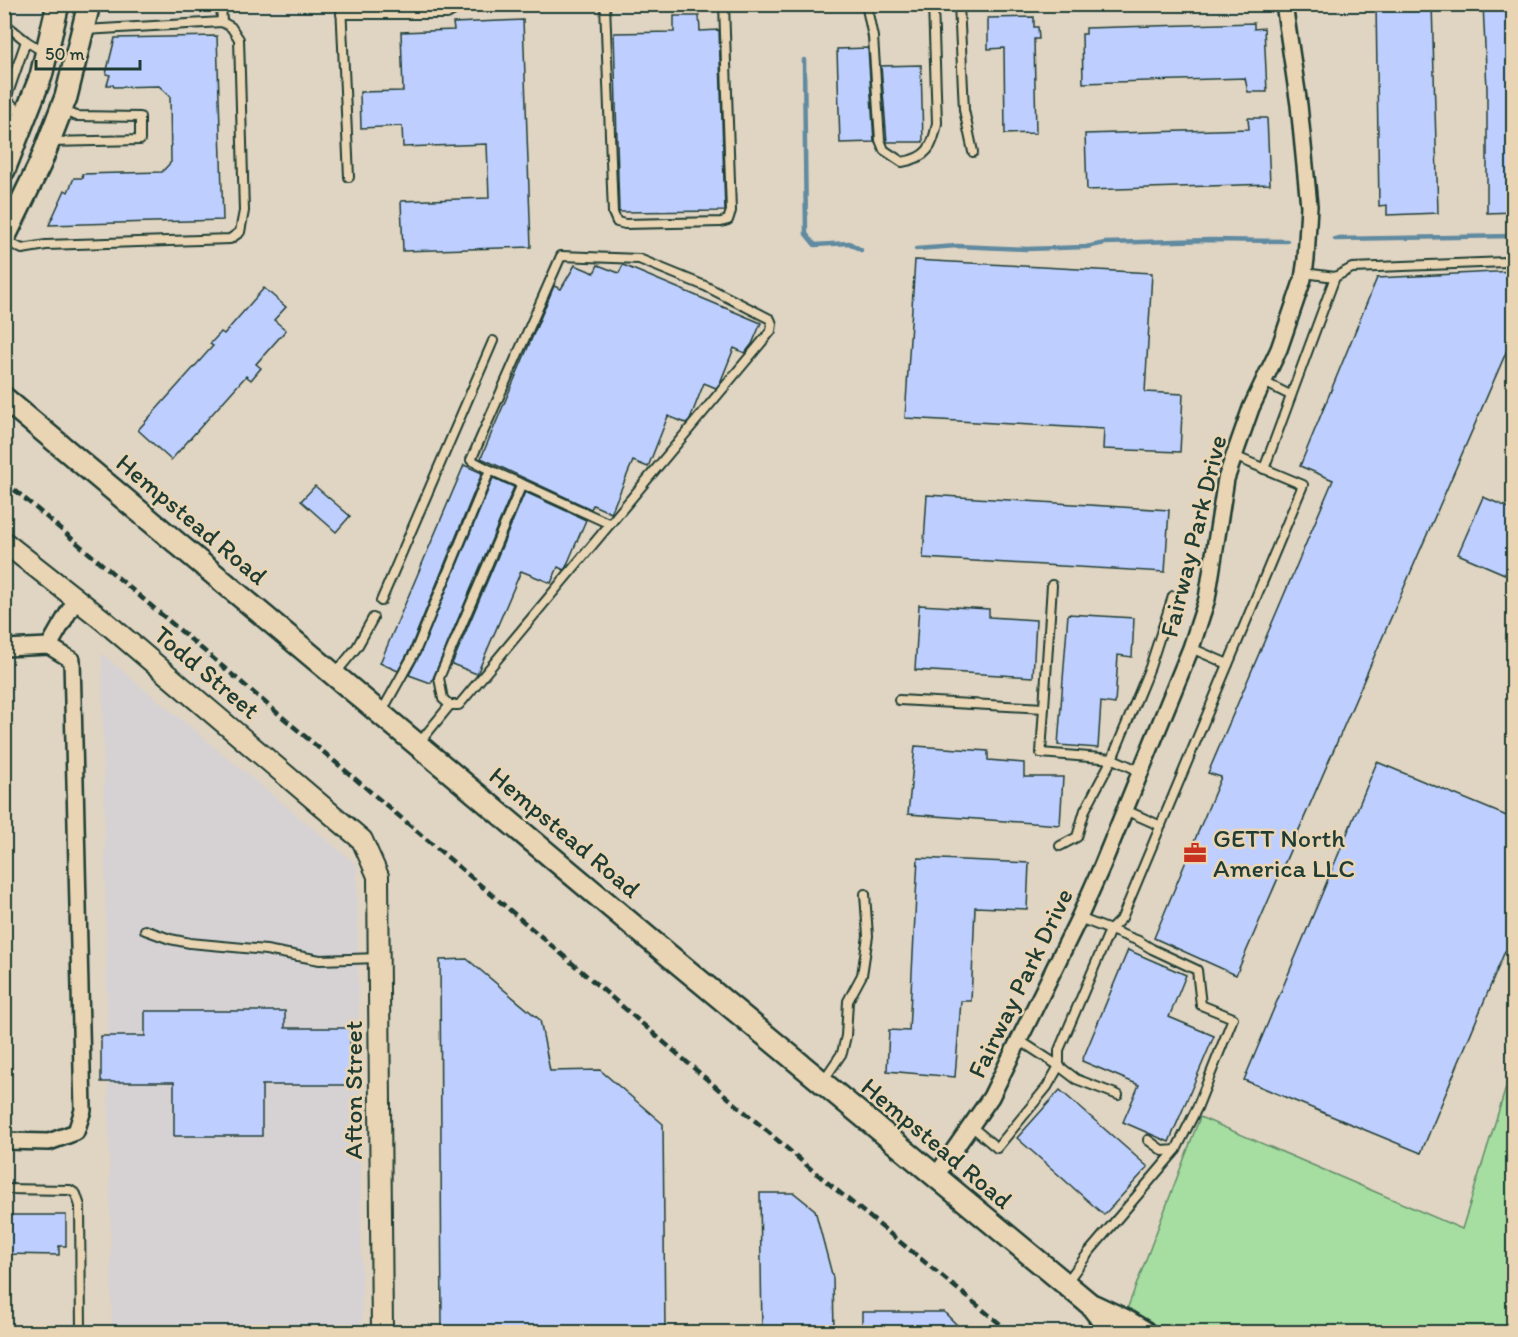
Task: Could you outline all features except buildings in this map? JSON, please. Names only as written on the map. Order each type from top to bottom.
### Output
[{"type":"main road","points":[[4,170],[40,75],[58,4]]},
{"type":"main road","points":[[4,239],[49,142],[66,97],[90,4]]},
{"type":"main road","name":"Hempstead Road","points":[[4,398],[1091,1305],[1112,1332]]},
{"type":"main road","name":"Hempstead Road","points":[[1091,1305],[1144,1332]]},
{"type":"street","name":"Fairway Park Drive","points":[[935,1177],[991,1097],[1079,918],[1191,648],[1207,600],[1226,479],[1251,408],[1279,349],[1304,273],[1309,206],[1298,95],[1284,4]]},
{"type":"street","name":"Todd Street","points":[[4,542],[76,598],[362,840],[367,850]]},
{"type":"street","points":[[49,646],[76,598]]},
{"type":"street","points":[[4,648],[49,646],[72,660],[83,1110],[76,1132],[49,1142],[4,1141]]},
{"type":"street","name":"Afton Street","points":[[367,850],[378,876],[382,1332]]},
{"type":"lane","points":[[221,4],[222,22]]},
{"type":"lane","points":[[341,4],[349,177]]},
{"type":"lane","points":[[341,14],[447,14],[454,10],[455,4]]},
{"type":"lane","points":[[605,4],[613,213],[617,222],[625,224],[728,220],[731,211],[724,4]]},
{"type":"lane","points":[[866,4],[873,37],[880,140],[884,150],[902,162],[915,160],[925,154],[934,140],[938,123],[933,4]]},
{"type":"lane","points":[[959,4],[964,110],[973,152]]},
{"type":"lane","points":[[4,239],[22,249],[46,245],[230,239],[240,232],[244,211],[239,39],[231,27],[222,22],[83,30]]},
{"type":"lane","points":[[4,23],[26,41],[46,53]]},
{"type":"lane","points":[[25,117],[6,99],[26,41]]},
{"type":"lane","points":[[49,142],[140,140],[140,117],[77,116],[61,110]]},
{"type":"lane","points":[[522,484],[439,678],[443,699],[450,705],[459,705],[610,524],[771,331],[772,324],[766,316],[705,286],[639,259],[561,256],[471,460],[610,524]]},
{"type":"lane","points":[[1304,273],[1335,277],[1352,268],[1506,262]]},
{"type":"lane","points":[[1264,469],[1335,277]]},
{"type":"lane","points":[[381,601],[493,341]]},
{"type":"lane","points":[[1264,382],[1290,395]]},
{"type":"lane","points":[[971,1125],[997,1148],[1047,1087],[1059,1066],[1059,1050],[1110,930],[1122,918],[1303,485],[1234,456]]},
{"type":"lane","points":[[381,712],[415,652],[490,470]]},
{"type":"lane","points":[[1052,585],[1041,753],[1112,759],[1140,771]]},
{"type":"lane","points":[[1060,846],[1077,837],[1085,810],[1112,759],[1150,667],[1173,596]]},
{"type":"lane","points":[[336,674],[357,647],[373,618]]},
{"type":"lane","points":[[1191,648],[1228,664]]},
{"type":"lane","points":[[899,700],[1044,708]]},
{"type":"lane","points":[[418,743],[450,705]]},
{"type":"lane","points":[[1125,810],[1161,826]]},
{"type":"lane","points":[[822,1082],[842,1053],[849,1001],[862,975],[868,936],[865,894]]},
{"type":"lane","points":[[1065,1284],[1089,1252],[1176,1150],[1197,1108],[1233,1018],[1202,1005],[1197,970],[1139,941],[1079,918]]},
{"type":"lane","points":[[145,930],[190,943],[266,950],[320,960],[380,958]]},
{"type":"lane","points":[[1019,1040],[1076,1079],[1118,1095]]},
{"type":"lane","points":[[1148,1140],[1163,1151],[1176,1150]]},
{"type":"lane","points":[[4,1189],[70,1190],[78,1198],[80,1206],[81,1332]]},
{"type":"shaded area","points":[[102,654],[357,865],[362,1332],[112,1332]]},
{"type":"green space","points":[[1513,1065],[1513,1332],[1160,1332],[1126,1312],[1200,1117],[1462,1229]]},
{"type":"waterway","points":[[804,60],[806,234],[815,245],[849,243],[861,250]]},
{"type":"waterway","points":[[1335,239],[1514,236]]},
{"type":"waterway","points":[[916,249],[957,246],[1027,249],[1086,247],[1105,243],[1211,240],[1287,241]]},
{"type":"railway","points":[[4,481],[544,939],[811,1169],[1010,1332]]},
{"type":"place","name":"GETT North America LLC","points":[[1195,853]]}]
